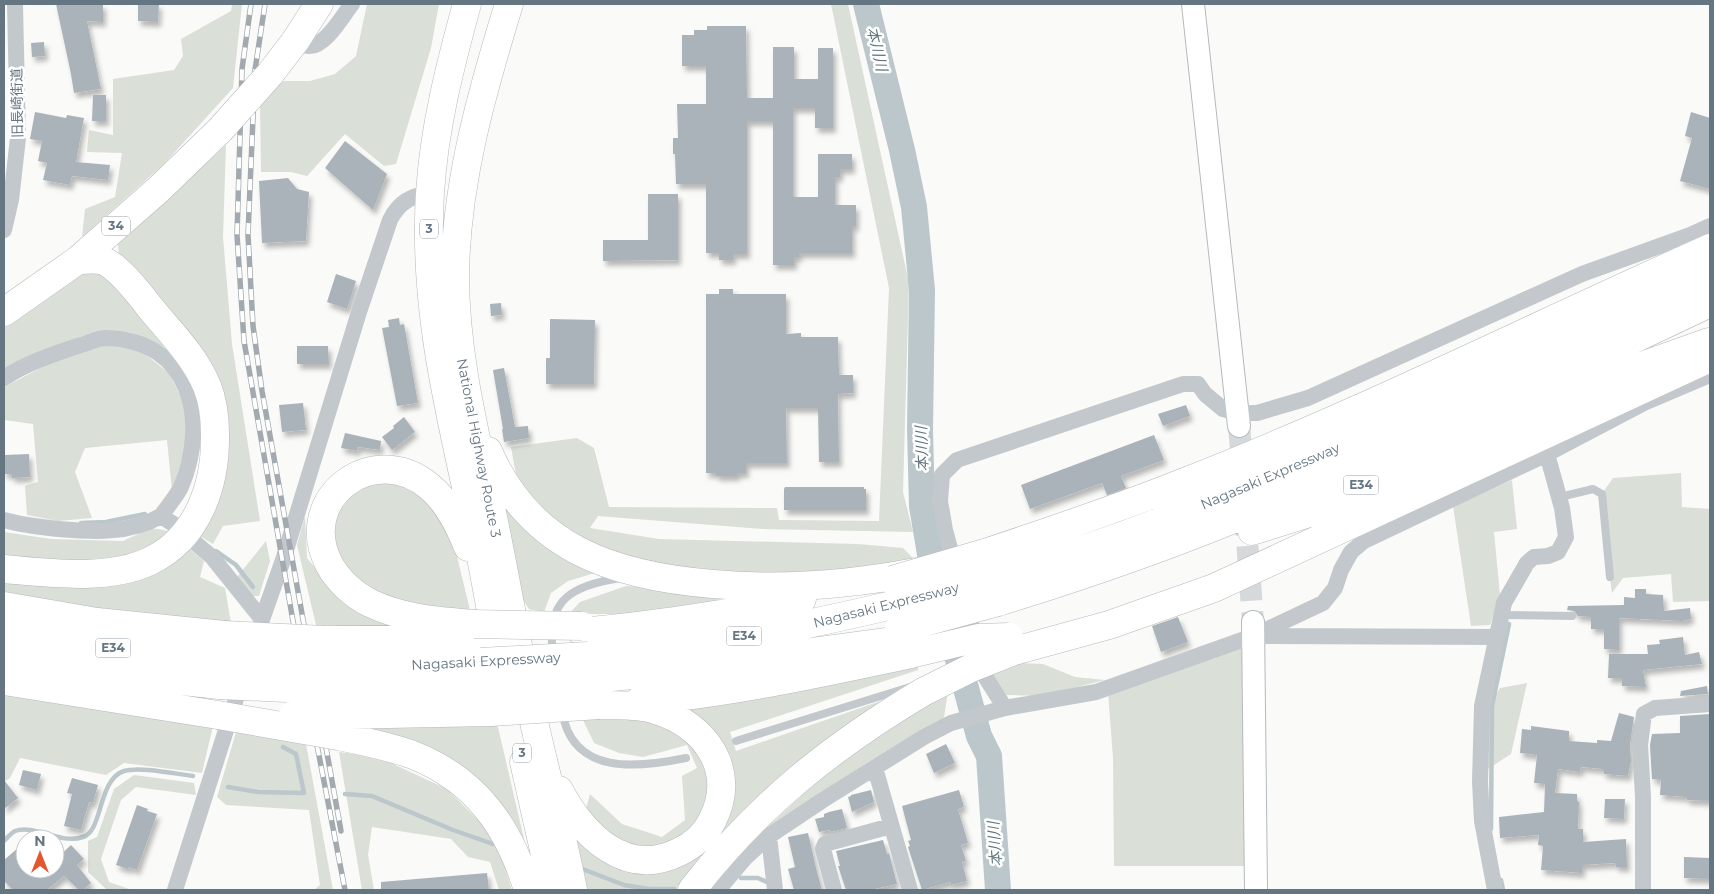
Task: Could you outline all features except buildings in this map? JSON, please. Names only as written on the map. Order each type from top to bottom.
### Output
[{"type":"highway","name":"34","points":[[4,312],[78,260],[159,189],[220,130],[270,74],[296,40],[319,4]]},
{"type":"highway","name":"National Highway Route 3","points":[[467,4],[447,78],[435,144],[430,193],[429,272],[439,361],[475,527],[481,635],[553,890]]},
{"type":"highway","name":"National Highway Route 3","points":[[509,4],[475,124],[467,162],[461,200],[455,272],[456,316],[463,373],[537,735],[573,890]]},
{"type":"highway","points":[[463,373],[480,432],[500,476],[525,510],[557,538],[576,550],[598,561],[643,575],[698,583],[771,587],[835,585],[898,614],[978,638],[999,606],[1059,528],[1200,476],[1386,396],[1594,294],[1710,248]]},
{"type":"highway","points":[[4,570],[97,573],[116,571],[150,561],[177,541],[190,528],[208,495],[216,442],[215,425],[208,388],[201,372],[177,339],[112,266],[104,261],[93,259],[78,260]]},
{"type":"highway","name":"Nagasaki Expressway","points":[[999,606],[1066,555],[1150,526],[1226,496],[1403,419],[1710,275]]},
{"type":"highway","points":[[1226,496],[1322,448],[1594,294]]},
{"type":"highway","points":[[481,635],[468,546],[458,525],[440,497],[429,486],[405,473],[378,469],[352,477],[342,485],[332,495],[326,507],[321,533],[326,557],[332,570],[342,583],[368,602],[385,610],[481,635],[586,648],[663,623],[762,607],[898,614],[999,606],[1159,549],[1307,489],[1422,438],[1710,304]]},
{"type":"highway","name":"E34","points":[[999,606],[1049,600],[1147,569],[1252,532],[1400,468],[1710,323]]},
{"type":"highway","points":[[1252,532],[1322,508],[1404,474],[1622,373],[1710,341]]},
{"type":"highway","points":[[599,705],[668,699],[750,686],[898,614],[928,570],[999,606],[1063,634],[1091,630],[1214,588],[1710,358]]},
{"type":"highway","points":[[4,606],[97,622],[221,681],[331,689],[381,745],[412,755],[438,768],[463,784],[477,796],[502,828],[528,890]]},
{"type":"highway","points":[[692,890],[729,845],[810,768],[922,688],[972,668],[999,606]]},
{"type":"highway","name":"Nagasaki Expressway","points":[[481,635],[586,648],[659,649],[812,623],[898,614]]},
{"type":"highway","name":"Nagasaki Expressway","points":[[4,656],[98,672],[490,700],[586,648],[662,672],[762,657],[898,614]]},
{"type":"highway","name":"Nagasaki Expressway","points":[[4,631],[93,646],[221,681]]},
{"type":"highway","points":[[4,681],[134,701],[221,681],[331,689],[481,635]]},
{"type":"highway","points":[[490,700],[637,706],[655,709],[672,716],[700,734],[711,749],[718,764],[721,778],[721,794],[718,808],[711,823],[688,848],[665,857],[640,860],[622,856],[607,848],[585,829],[568,807],[557,787],[537,735]]},
{"type":"street","name":"旧長崎街道","points":[[4,230],[11,200],[18,138],[10,57],[15,4]]},
{"type":"street","points":[[296,40],[303,45],[312,47],[320,44],[327,38],[352,4]]},
{"type":"street","points":[[447,78],[460,4]]},
{"type":"street","points":[[1193,4],[1239,420]]},
{"type":"street","points":[[176,890],[261,618],[283,560],[358,312],[390,220],[395,210],[404,201],[415,195],[430,193]]},
{"type":"street","points":[[1239,420],[1308,398],[1582,274],[1710,226]]},
{"type":"street","points":[[1582,274],[1594,294]]},
{"type":"street","points":[[4,378],[32,362],[104,338],[125,340],[146,345],[161,354],[177,372],[188,393],[193,415],[193,435],[189,460],[180,489],[161,516],[147,524],[123,530],[84,531],[22,525],[4,520]]},
{"type":"street","points":[[718,890],[745,858],[769,836],[924,737],[960,720],[999,709],[1096,692],[1323,603],[1335,588],[1350,552],[1364,541],[1548,454],[1643,400],[1710,375]]},
{"type":"street","points":[[999,709],[986,678],[945,530],[940,501],[942,476],[957,460],[1183,384],[1198,384],[1205,394],[1239,420]]},
{"type":"street","points":[[1494,890],[1482,821],[1480,782],[1482,706],[1504,603],[1528,563],[1534,557],[1548,556],[1558,552],[1566,537],[1560,497],[1548,454]]},
{"type":"street","points":[[161,516],[175,525]]},
{"type":"street","points":[[193,541],[212,557],[261,618]]},
{"type":"street","points":[[1253,629],[1496,637]]},
{"type":"street","points":[[1253,629],[1256,890]]},
{"type":"street","points":[[1644,890],[1643,797],[1640,745],[1644,714],[1655,708],[1710,704]]},
{"type":"street","points":[[875,768],[910,890]]},
{"type":"street","points":[[834,890],[823,848],[825,844],[891,826]]},
{"type":"street","points":[[769,836],[775,884]]},
{"type":"lane","points":[[1560,497],[1593,490],[1602,494],[1610,577]]},
{"type":"lane","points":[[555,664],[551,630],[553,617],[560,604],[584,586],[604,580],[643,575]]},
{"type":"lane","points":[[1501,615],[1572,616]]},
{"type":"lane","points":[[556,674],[559,694]]},
{"type":"lane","points":[[736,741],[922,688]]},
{"type":"lane","points":[[561,704],[564,724],[571,738],[595,758],[628,766],[647,766],[686,758]]},
{"type":"shaded area","points":[[232,4],[242,4],[233,88],[164,164],[82,237],[85,209],[115,197],[122,153],[87,152],[89,130],[113,135],[113,79],[174,70],[183,56],[181,39],[231,11]]},
{"type":"shaded area","points":[[367,4],[439,4],[431,48],[396,164],[384,166],[345,134],[307,176],[291,172],[261,172],[260,106],[282,81],[310,81],[335,74],[356,56]]},
{"type":"shaded area","points":[[831,4],[848,4],[909,283],[903,492],[913,532],[762,529],[598,516],[590,528],[659,539],[858,544],[903,548],[914,559],[860,569],[772,577],[675,569],[612,558],[575,539],[518,486],[511,447],[577,438],[594,448],[609,507],[777,508],[779,520],[879,521],[889,288]]},
{"type":"shaded area","points":[[226,145],[223,237],[232,344],[260,521],[223,526],[213,544],[198,535],[221,397],[119,258],[118,244]]},
{"type":"shaded area","points":[[84,270],[99,271],[121,283],[170,349],[129,332],[82,336],[4,371],[4,324]]},
{"type":"shaded area","points":[[110,344],[136,347],[169,373],[187,409],[186,446],[172,491],[167,440],[85,448],[75,472],[92,518],[58,521],[27,515],[25,486],[38,482],[33,424],[4,420],[4,387],[58,359]]},
{"type":"shaded area","points":[[1681,473],[1682,507],[1710,509],[1710,601],[1673,602],[1671,574],[1623,578],[1612,593],[1599,498],[1613,478]]},
{"type":"shaded area","points":[[1512,480],[1517,529],[1494,532],[1500,595],[1490,625],[1471,626],[1453,506]]},
{"type":"shaded area","points":[[372,482],[403,484],[431,503],[454,544],[470,610],[409,604],[370,590],[344,566],[333,542],[336,513],[349,492]]},
{"type":"shaded area","points":[[498,499],[594,567],[595,573],[568,581],[551,593],[544,612],[529,609],[519,594]]},
{"type":"shaded area","points":[[305,516],[307,558],[340,599],[374,618],[419,629],[316,625],[297,545]]},
{"type":"shaded area","points":[[151,528],[175,532],[147,553],[96,563],[4,561],[4,532],[51,539],[123,541]]},
{"type":"shaded area","points":[[266,541],[270,561],[259,596],[250,596],[237,577]]},
{"type":"shaded area","points":[[187,547],[204,561],[200,577],[225,588],[231,623],[4,597],[4,578]]},
{"type":"shaded area","points":[[626,586],[674,588],[766,597],[630,614],[569,614],[580,602]]},
{"type":"shaded area","points":[[1246,645],[1245,866],[1114,866],[1113,758],[1108,693]]},
{"type":"shaded area","points":[[918,662],[918,670],[730,732],[736,751],[895,696],[680,890],[588,890],[582,878],[583,871],[574,831],[667,865],[732,785],[674,706]]},
{"type":"shaded area","points":[[1017,663],[1043,664],[1075,677],[1105,680],[1041,696],[1006,695],[991,672]]},
{"type":"shaded area","points":[[1527,683],[1511,754],[1488,769],[1488,708],[1500,688]]},
{"type":"shaded area","points":[[4,690],[213,726],[202,773],[124,763],[106,775],[20,758],[10,778],[4,782]]},
{"type":"shaded area","points":[[948,691],[944,718],[736,856],[828,771]]},
{"type":"shaded area","points":[[637,715],[696,742],[709,770],[709,798],[698,824],[677,841],[649,850],[615,842],[584,816],[590,794],[622,824],[662,837],[685,820],[682,776],[697,768],[687,745],[643,757],[619,753],[594,743],[581,716]]},
{"type":"shaded area","points":[[497,723],[525,843],[517,839],[499,808],[341,724]]},
{"type":"shaded area","points":[[236,732],[306,744],[333,890],[314,890],[320,885],[309,810],[226,805],[217,797]]},
{"type":"shaded area","points":[[339,752],[378,757],[447,789],[495,837],[512,890],[499,890],[490,862],[468,857],[451,839],[372,827],[368,855],[374,890],[362,890]]},
{"type":"shaded area","points":[[134,775],[194,783],[196,795],[136,787],[121,800],[101,859],[109,882],[132,890],[107,890],[88,872],[88,841],[97,837],[114,789]]},
{"type":"waterway","name":"本川川","points":[[866,4],[914,207],[922,290],[920,430],[922,506],[931,560],[979,736],[989,756],[998,890]]},
{"type":"waterway","points":[[81,523],[106,522],[145,514]]},
{"type":"waterway","points":[[216,551],[236,565],[253,587]]},
{"type":"waterway","points":[[1491,829],[1492,706],[1509,624]]},
{"type":"waterway","points":[[228,787],[258,792],[304,793],[296,754],[283,747]]},
{"type":"waterway","points":[[4,841],[15,831],[23,830],[65,838],[83,837],[89,833],[94,825],[109,784],[124,771],[139,769],[193,776]]},
{"type":"waterway","points":[[345,794],[372,796],[453,830],[493,844]]},
{"type":"waterway","points":[[580,868],[624,885],[649,889],[674,889]]},
{"type":"waterway","points":[[741,878],[758,878],[771,884]]},
{"type":"waterway","points":[[1501,880],[1503,890]]},
{"type":"tunnel","points":[[1239,426],[1243,474]]},
{"type":"tunnel","points":[[1245,513],[1253,622]]},
{"type":"railway","points":[[251,4],[242,69],[237,235],[244,341],[293,621],[345,890]]},
{"type":"railway","points":[[265,4],[255,70],[248,235],[253,326],[262,391],[341,831]]}]
